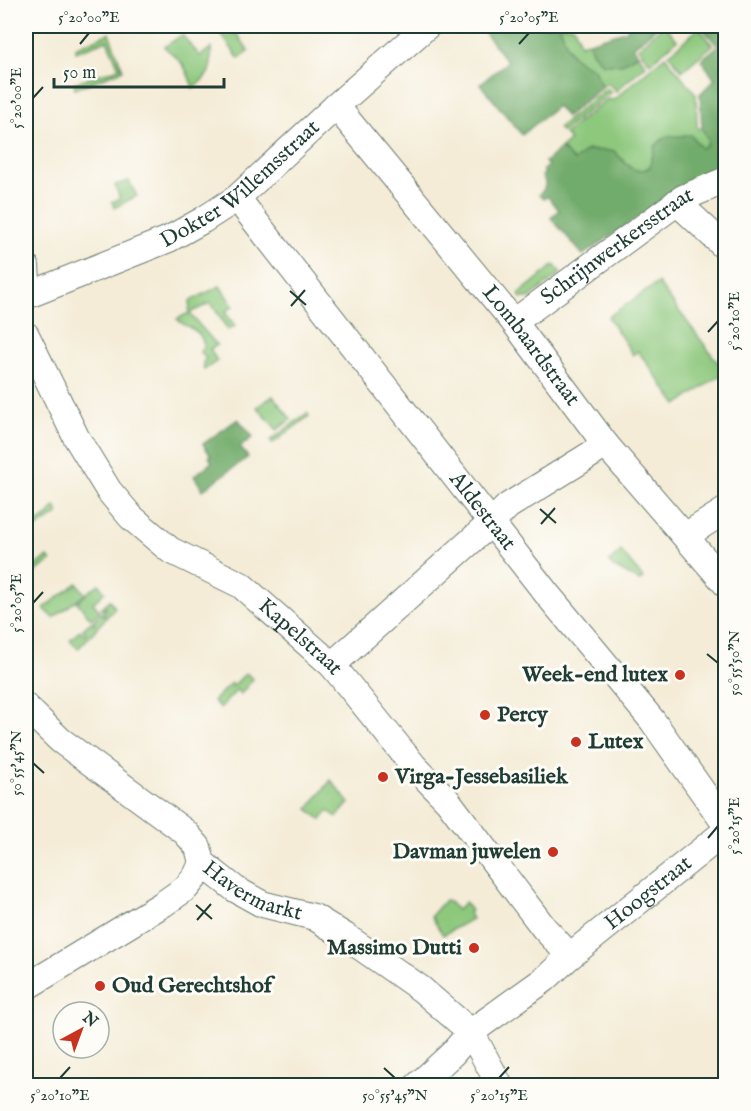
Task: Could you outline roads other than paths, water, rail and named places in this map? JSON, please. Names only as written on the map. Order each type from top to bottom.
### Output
[{"type":"street","name":"Dokter Willemsstraat","points":[[26,296],[169,239],[237,198],[427,26]]},
{"type":"street","name":"Lombaardstraat","points":[[336,106],[514,322],[606,445],[726,584]]},
{"type":"street","name":"Schrijnwerkersstraat","points":[[514,322],[677,202],[726,180]]},
{"type":"street","name":"Aldestraat","points":[[237,198],[514,552],[652,720],[726,825]]},
{"type":"street","points":[[677,202],[726,248]]},
{"type":"street","points":[[26,266],[26,285]]},
{"type":"street","name":"Kapelstraat","points":[[26,335],[76,437],[109,490],[131,517],[170,550],[241,585],[332,665],[414,766],[448,801],[544,928],[570,956]]},
{"type":"street","points":[[332,665],[508,506],[606,445]]},
{"type":"street","points":[[685,536],[726,510]]},
{"type":"street","name":"Havermarkt","points":[[26,707],[60,740],[185,832],[198,847],[202,863],[235,889],[262,904],[314,917],[421,989],[471,1032]]},
{"type":"street","name":"Hoogstraat","points":[[417,1086],[452,1054],[471,1032],[545,979],[570,956],[726,831]]},
{"type":"street","points":[[26,987],[186,888],[196,876],[202,863]]},
{"type":"street","points":[[471,1032],[500,1086]]},
{"type":"place","name":"Week-end lutex","points":[[680,675]]},
{"type":"place","name":"Percy","points":[[485,715]]},
{"type":"place","name":"Lutex","points":[[576,742]]},
{"type":"place","name":"Virga-Jessebasiliek","points":[[383,777]]},
{"type":"place","name":"Davman juwelen","points":[[553,852]]},
{"type":"place","name":"Massimo Dutti","points":[[474,948]]},
{"type":"place","name":"Oud Gerechtshof","points":[[100,986]]}]
